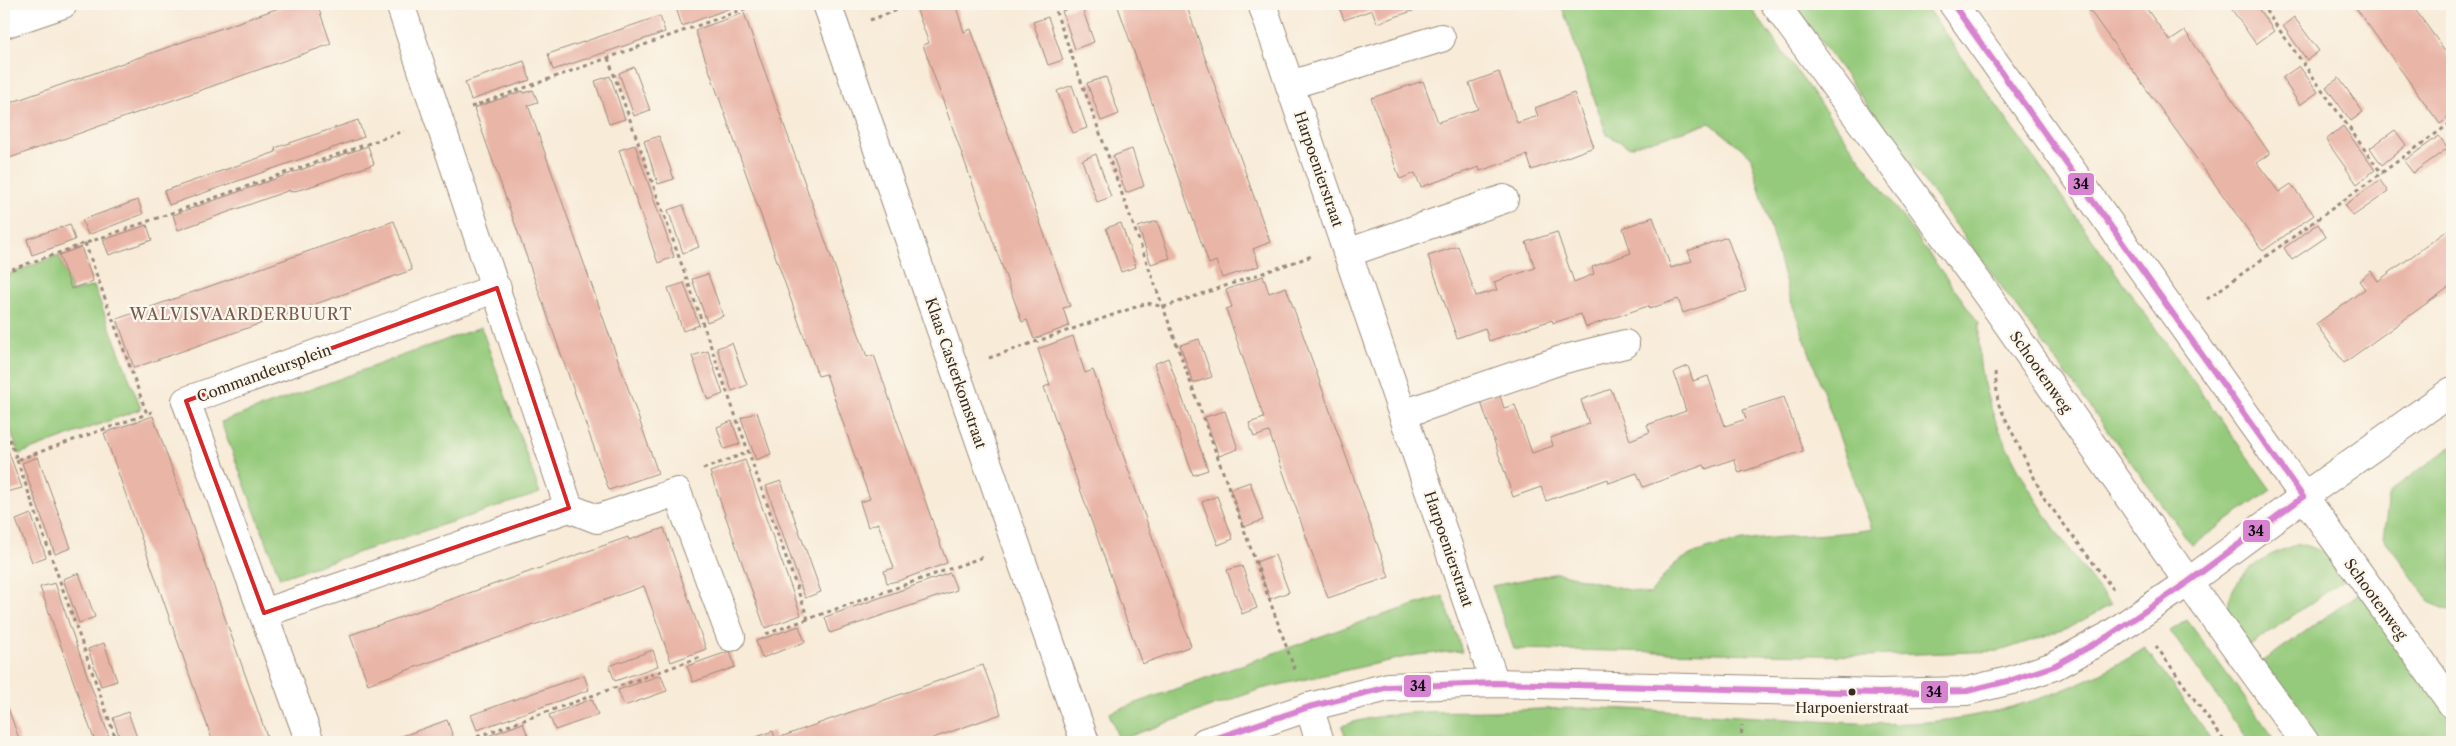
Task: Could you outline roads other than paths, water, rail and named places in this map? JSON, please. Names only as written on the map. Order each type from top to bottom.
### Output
[{"type":"street","points":[[4,24],[63,4]]},
{"type":"street","points":[[400,4],[497,288],[569,508]]},
{"type":"street","name":"Klaas Casterkomstraat","points":[[827,4],[1085,742]]},
{"type":"street","name":"Harpoenierstraat","points":[[1262,4],[1495,683]]},
{"type":"street","name":"Schootenweg","points":[[1775,4],[1988,296],[2188,582],[2305,742]]},
{"type":"street","name":"Schootenweg","points":[[1953,4],[2452,704]]},
{"type":"street","points":[[1290,85],[1441,38]]},
{"type":"street","points":[[1347,253],[1504,199]]},
{"type":"street","name":"Commandeursplein","points":[[310,742],[186,401],[497,288]]},
{"type":"street","points":[[1403,414],[1561,360],[1625,344]]},
{"type":"street","points":[[1205,742],[1309,707],[1388,687],[1495,683],[1880,693],[1967,690],[2012,680],[2054,666],[2107,637],[2188,582],[2452,391]]},
{"type":"street","points":[[264,614],[569,508],[597,519],[678,492],[731,637]]},
{"type":"street","points":[[1309,707],[1320,742]]},
{"type":"place","name":"Harpoenierstraat","points":[[1852,692]]},
{"type":"district","name":"WALVISVAARDERBUURT","points":[[241,314]]}]
